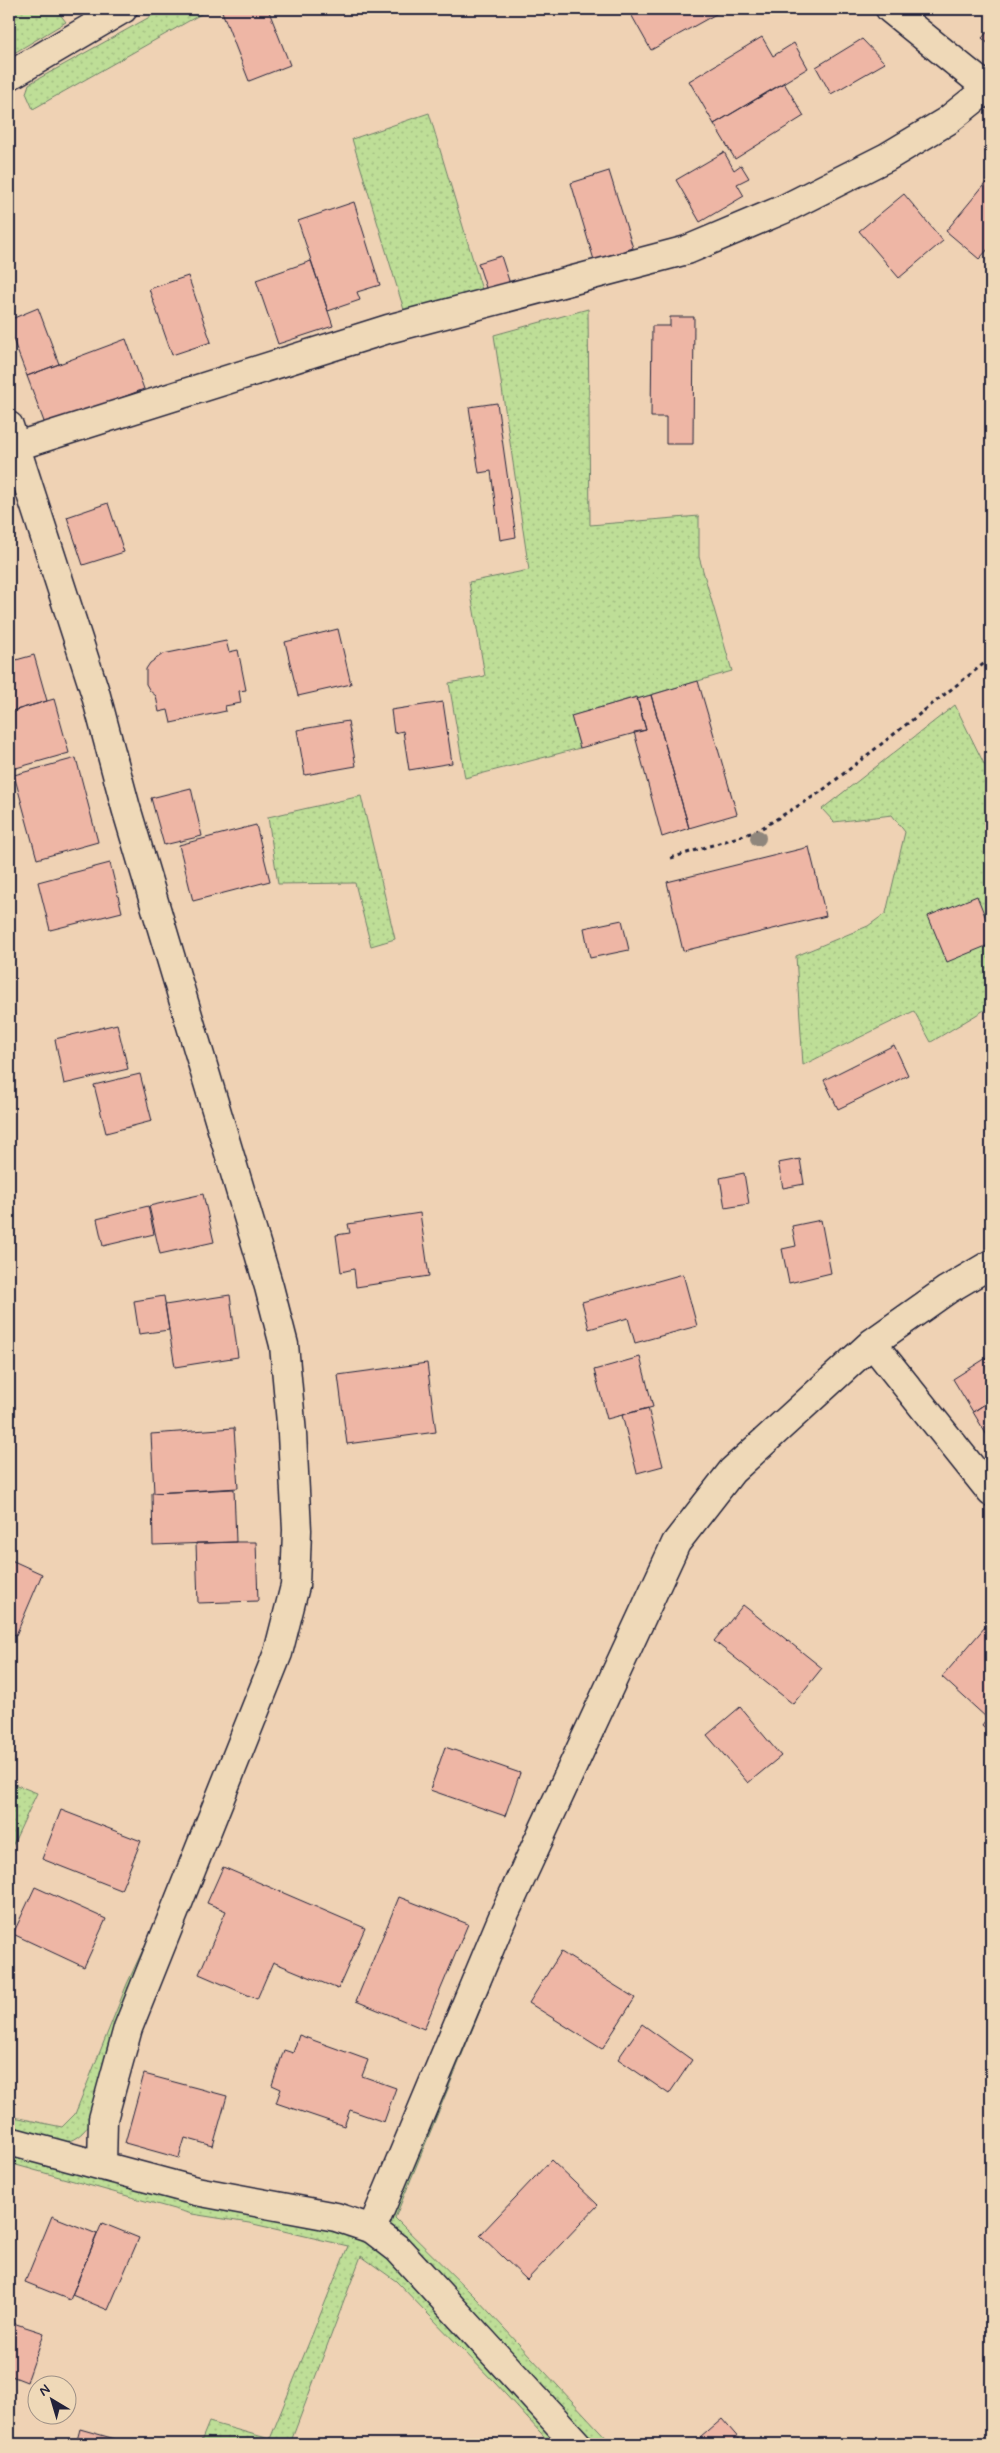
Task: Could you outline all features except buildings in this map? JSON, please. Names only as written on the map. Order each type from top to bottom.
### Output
[{"type":"street","points":[[9,76],[123,9]]},
{"type":"street","points":[[102,2166],[103,2119],[128,2028],[278,1653],[295,1586],[297,1530],[284,1345],[274,1306],[126,808],[95,692],[13,436],[388,329],[687,250],[784,209],[888,158],[947,121],[989,89],[890,9]]},
{"type":"street","points":[[372,2228],[502,1919],[676,1544],[732,1471],[872,1343],[947,1290],[991,1264]]},
{"type":"street","points":[[872,1343],[991,1492]]},
{"type":"street","points":[[9,2141],[196,2191],[336,2217],[372,2228],[398,2249],[577,2444]]},
{"type":"path","points":[[671,858],[757,831],[819,793],[991,658]]},
{"type":"green space","points":[[9,9],[56,9],[66,22],[9,56]]},
{"type":"green space","points":[[164,9],[210,9],[33,109],[26,93],[29,84]]},
{"type":"green space","points":[[429,113],[488,310],[411,333],[352,139]]},
{"type":"green space","points":[[588,309],[590,525],[699,516],[699,557],[732,671],[572,716],[580,748],[465,778],[449,683],[485,676],[469,582],[529,570],[494,335]]},
{"type":"green space","points":[[955,705],[991,778],[991,1006],[931,1042],[914,1011],[803,1065],[796,956],[868,926],[886,913],[905,832],[892,815],[834,822],[822,809]]},
{"type":"green space","points":[[361,796],[395,939],[371,946],[355,883],[278,884],[268,817]]},
{"type":"green space","points":[[9,1782],[37,1793],[9,1853]]},
{"type":"green space","points":[[187,1854],[90,2123],[82,2133],[64,2142],[43,2143],[9,2136],[9,2116],[62,2127],[75,2114],[127,1984]]},
{"type":"green space","points":[[484,1982],[491,1984],[395,2218],[477,2299],[612,2444],[587,2444],[391,2229],[388,2220]]},
{"type":"green space","points":[[9,2152],[316,2224],[375,2246],[393,2261],[564,2444],[551,2444],[396,2281],[361,2256],[290,2444],[200,2444],[209,2422],[270,2439],[348,2246],[249,2223],[192,2214],[9,2163]]}]
